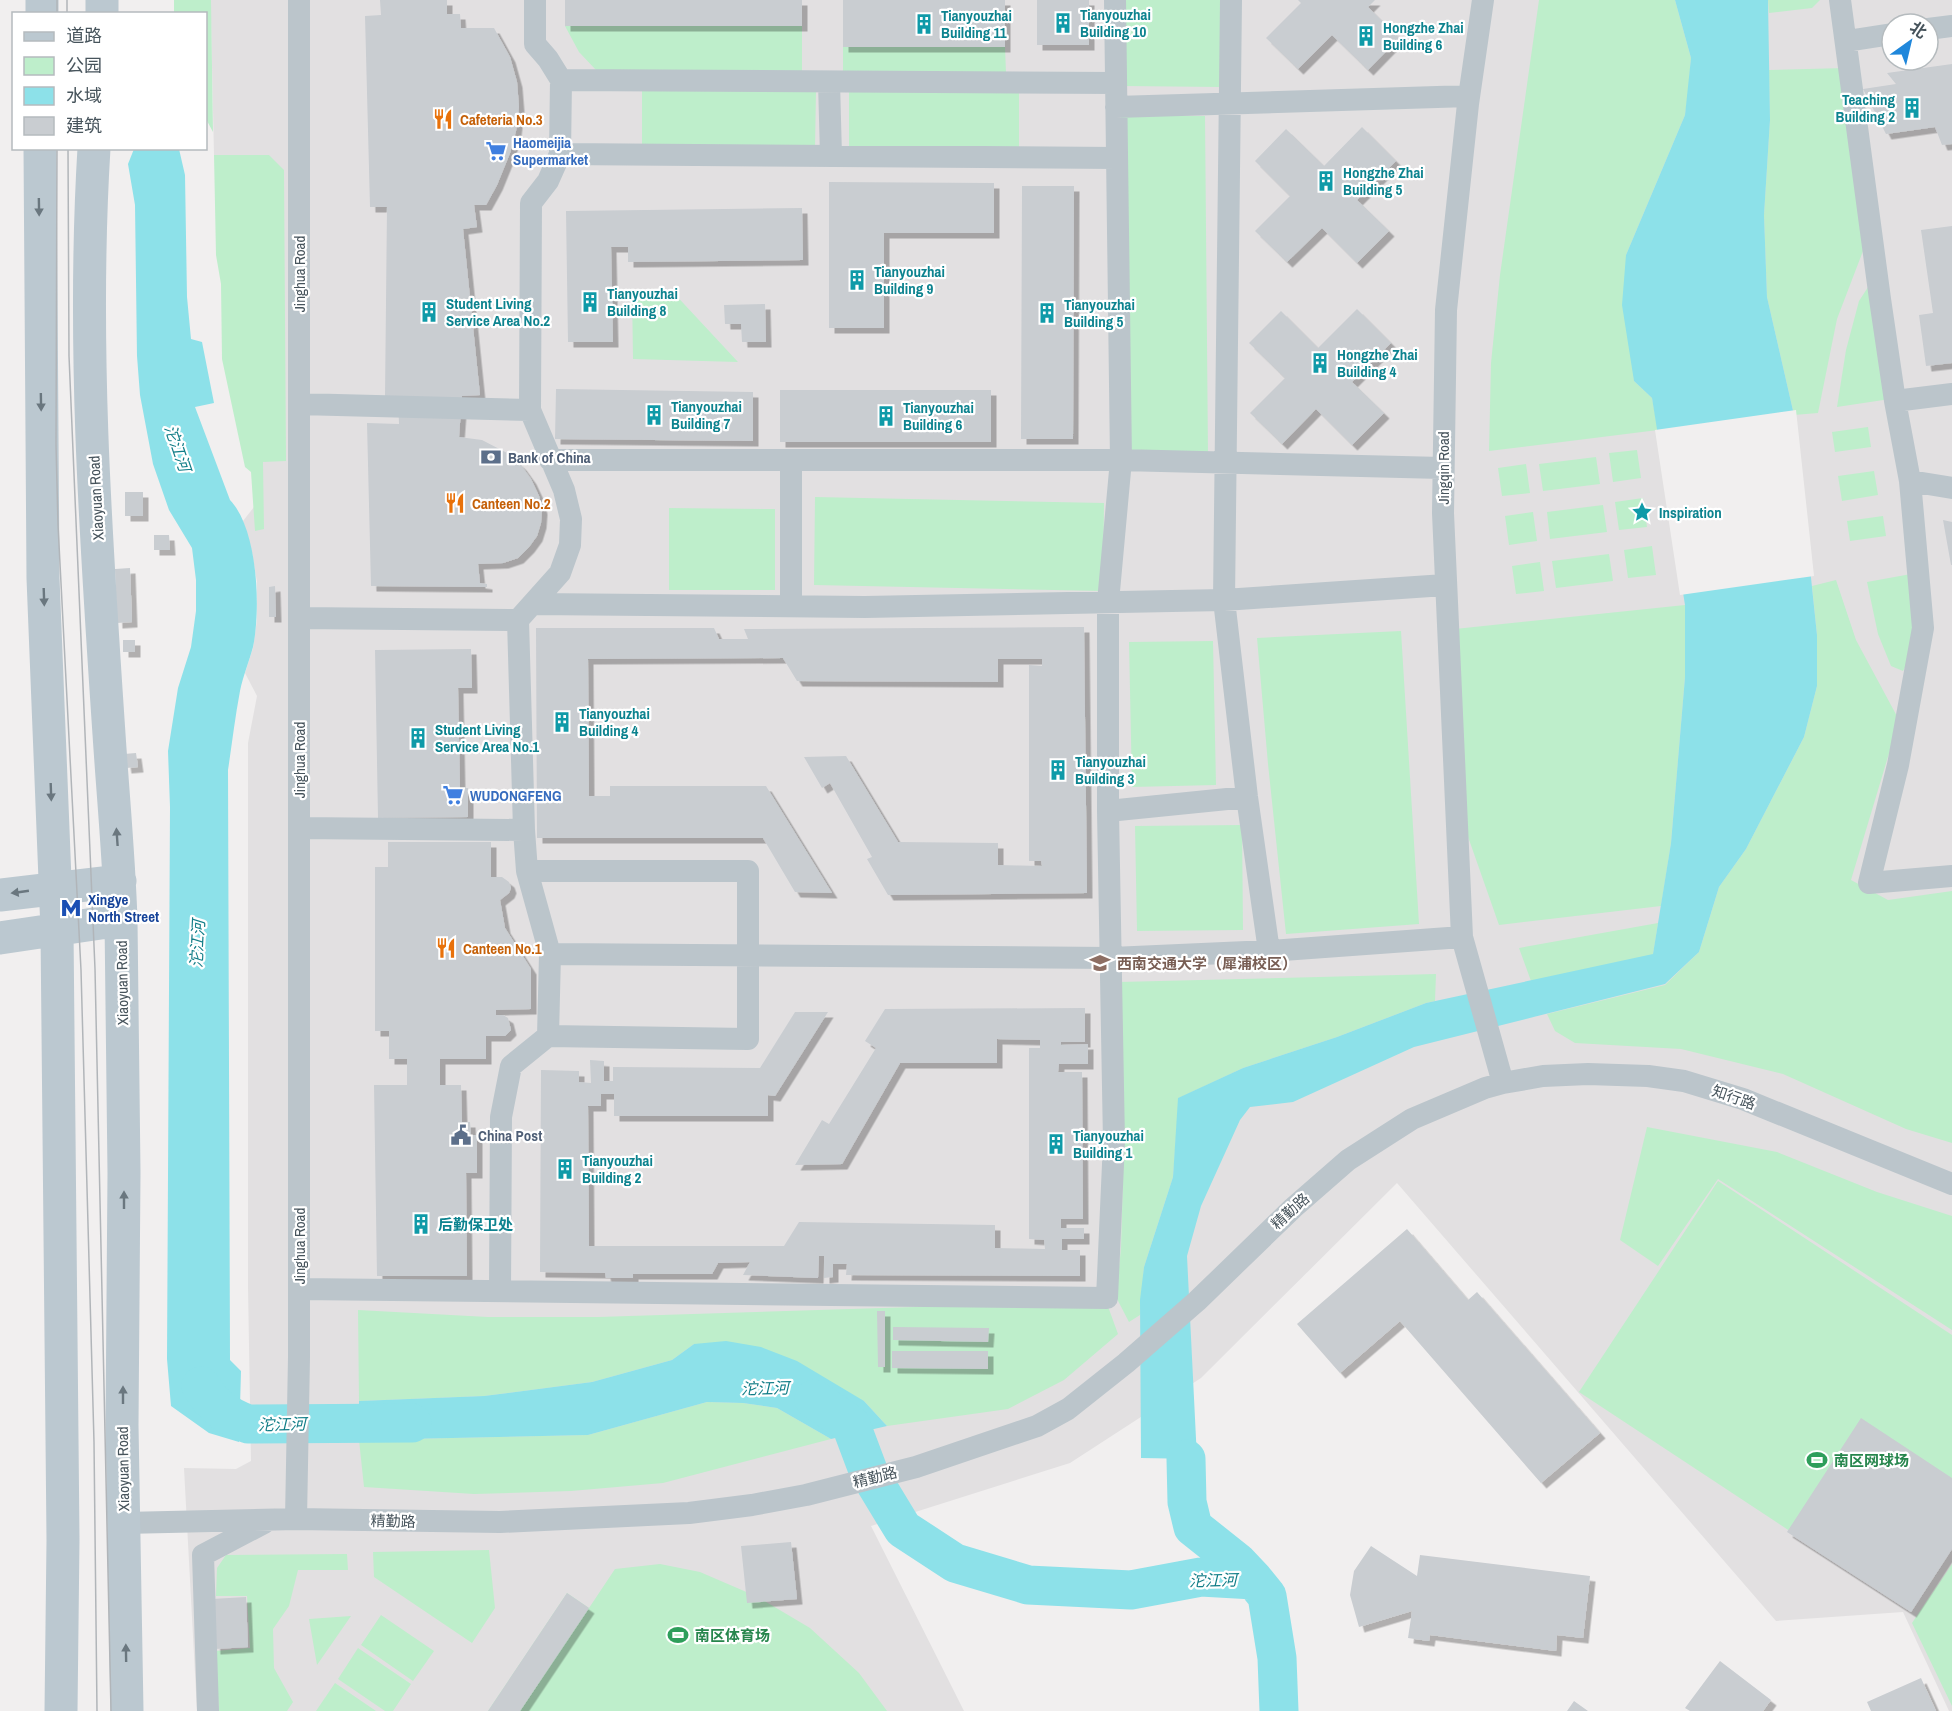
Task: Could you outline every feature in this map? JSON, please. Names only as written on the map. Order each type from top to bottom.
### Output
[{"type":"street","name":"Jinghua Road","points":[[296,1520],[299,1357],[299,0]]},
{"type":"street","points":[[535,0],[535,44],[549,59],[561,80],[560,154],[548,181],[531,203],[530,410],[564,490],[571,519],[570,545],[560,573],[526,612],[524,830],[527,871],[550,954],[548,1036]]},
{"type":"street","points":[[299,1288],[1107,1298],[1114,1142],[1107,602],[1121,459],[1115,0]]},
{"type":"street","points":[[1231,0],[1224,600],[1247,797],[1269,951]]},
{"type":"street","name":"Jingqin Road","points":[[1483,0],[1469,96],[1446,310],[1442,468],[1445,585],[1462,937],[1503,1083]]},
{"type":"street","points":[[1840,0],[1896,401],[1910,481],[1923,628],[1898,765],[1869,883],[1952,876]]},
{"type":"street","points":[[1846,40],[1880,36]]},
{"type":"street","points":[[561,80],[1116,83]]},
{"type":"street","points":[[829,82],[831,156]]},
{"type":"street","points":[[1116,107],[1469,96]]},
{"type":"street","points":[[40,150],[43,578],[57,930],[63,1540],[61,1711]]},
{"type":"street","name":"Xiaoyuan Road","points":[[93,150],[90,256],[92,436],[121,920],[124,1173],[122,1425],[127,1711]]},
{"type":"street","points":[[560,154],[1117,158]]},
{"type":"street","points":[[1896,401],[1952,394]]},
{"type":"street","points":[[299,404],[530,410]]},
{"type":"street","points":[[550,460],[1121,459],[1442,468]]},
{"type":"street","points":[[791,460],[791,606]]},
{"type":"street","points":[[1910,481],[1952,488]]},
{"type":"street","points":[[299,618],[791,606],[865,607],[1224,600],[1445,585]]},
{"type":"street","points":[[1108,811],[1247,797]]},
{"type":"street","points":[[299,828],[524,830]]},
{"type":"street","points":[[500,1291],[501,1118],[511,1066],[548,1036],[748,1039],[748,871],[527,871]]},
{"type":"street","points":[[0,895],[120,880]]},
{"type":"street","points":[[0,938],[121,920]]},
{"type":"street","points":[[550,954],[1112,958],[1269,951],[1462,937]]},
{"type":"street","name":"知行路","points":[[1503,1083],[1543,1076],[1588,1074],[1648,1077],[1684,1082],[1743,1099],[1952,1184]]},
{"type":"street","name":"精勤路","points":[[124,1523],[296,1520],[500,1522],[689,1513],[806,1495],[916,1467],[1037,1426],[1068,1409],[1126,1364],[1293,1208],[1362,1150],[1412,1119],[1485,1088],[1503,1083]]},
{"type":"street","points":[[208,1711],[203,1555],[268,1521]]},
{"type":"shaded area","name":"西南交通大学（犀浦校区）","points":[[174,0],[1952,0],[1952,1711],[1949,1711],[1903,1612],[1776,1621],[1397,1183],[1201,1378],[1070,1463],[871,1526],[964,1711],[197,1711],[184,1468],[236,1469],[251,1461],[248,1287],[248,743],[257,696],[245,673],[253,648],[257,620],[257,582],[252,552],[243,521],[254,507],[259,201],[214,155],[211,19],[207,12],[201,12]]},
{"type":"green space","points":[[174,0],[211,0],[213,132],[207,121],[207,12],[174,12]]},
{"type":"green space","points":[[1124,0],[1222,0],[1221,87],[1123,86]]},
{"type":"green space","points":[[1539,0],[1675,0],[1691,58],[1685,115],[1626,255],[1634,381],[1652,398],[1658,430],[1489,451],[1491,363],[1500,275]]},
{"type":"green space","points":[[1768,0],[1820,0],[1812,8],[1769,13]]},
{"type":"green space","points":[[565,26],[802,26],[802,71],[596,70],[579,52]]},
{"type":"green space","points":[[843,47],[1005,47],[1006,73],[843,72]]},
{"type":"green space","points":[[1845,68],[1863,251],[1837,319],[1818,413],[1794,415],[1767,297],[1764,215],[1770,120],[1769,70]]},
{"type":"green space","points":[[642,89],[816,89],[815,149],[642,148]]},
{"type":"green space","points":[[849,89],[1019,90],[1019,151],[849,149]]},
{"type":"green space","points":[[1121,116],[1205,116],[1208,454],[1125,455]]},
{"type":"green space","points":[[214,155],[269,155],[284,170],[286,461],[263,462],[264,529],[255,531],[251,472],[245,467],[222,359],[221,284],[216,255]]},
{"type":"green space","points":[[1874,278],[1890,399],[1837,407],[1846,350],[1859,301]]},
{"type":"green space","points":[[671,290],[738,362],[633,359],[632,291]]},
{"type":"green space","points":[[1868,427],[1871,447],[1835,452],[1832,432]]},
{"type":"green space","points":[[1637,450],[1641,478],[1613,482],[1609,453]]},
{"type":"green space","points":[[1596,457],[1600,484],[1543,491],[1539,464]]},
{"type":"green space","points":[[1526,464],[1530,493],[1502,496],[1498,468]]},
{"type":"green space","points":[[1874,471],[1878,495],[1842,501],[1838,476]]},
{"type":"green space","points":[[815,497],[1104,503],[1103,591],[814,585]]},
{"type":"green space","points":[[1643,498],[1647,527],[1619,530],[1615,502]]},
{"type":"green space","points":[[1603,505],[1607,532],[1550,539],[1547,512]]},
{"type":"green space","points":[[669,508],[775,509],[775,590],[669,590]]},
{"type":"green space","points":[[1533,512],[1537,541],[1509,545],[1505,516]]},
{"type":"green space","points":[[1883,516],[1886,536],[1850,541],[1847,521]]},
{"type":"green space","points":[[1652,546],[1656,575],[1628,578],[1624,550]]},
{"type":"green space","points":[[1609,554],[1613,581],[1556,588],[1552,561]]},
{"type":"green space","points":[[1540,562],[1544,591],[1516,594],[1512,566]]},
{"type":"green space","points":[[1911,574],[1915,650],[1903,671],[1891,666],[1878,634],[1867,582]]},
{"type":"green space","points":[[1836,580],[1856,640],[1899,720],[1851,880],[1888,900],[1952,891],[1952,1143],[1906,1129],[1783,1074],[1681,1049],[1575,1043],[1555,1031],[1547,1014],[1665,985],[1699,952],[1719,887],[1746,849],[1804,737],[1817,686],[1817,635],[1812,586]]},
{"type":"green space","points":[[1685,605],[1685,677],[1671,843],[1661,906],[1499,925],[1466,831],[1455,629]]},
{"type":"green space","points":[[1401,631],[1419,924],[1286,934],[1257,638]]},
{"type":"green space","points":[[1213,641],[1216,785],[1132,787],[1129,642]]},
{"type":"green space","points":[[1242,825],[1243,930],[1137,931],[1135,826]]},
{"type":"green space","points":[[1658,923],[1653,955],[1531,981],[1519,948]]},
{"type":"green space","points":[[1436,974],[1435,1001],[1243,1068],[1179,1098],[1173,1177],[1144,1267],[1140,1315],[1129,1322],[1116,1297],[1121,1248],[1123,1178],[1119,982]]},
{"type":"green space","points":[[1647,1127],[1777,1152],[1877,1192],[1952,1216],[1952,1330],[1718,1179],[1658,1266],[1620,1240]]},
{"type":"green space","name":"南区网球场","points":[[1718,1181],[1952,1335],[1952,1528],[1902,1605],[1579,1392]]},
{"type":"green space","points":[[1106,1301],[1118,1334],[1064,1380],[1008,1409],[887,1426],[864,1401],[694,1344],[672,1360],[592,1382],[484,1396],[359,1401],[358,1310],[488,1317],[598,1317]]},
{"type":"green space","points":[[707,1402],[743,1403],[777,1408],[831,1439],[663,1483],[571,1491],[474,1494],[364,1487],[359,1440],[588,1435]]},
{"type":"green space","points":[[489,1550],[495,1608],[472,1643],[374,1577],[373,1552]]},
{"type":"green space","points":[[347,1554],[348,1570],[298,1570],[289,1606],[273,1629],[274,1668],[293,1702],[287,1711],[219,1711],[215,1651],[250,1648],[247,1596],[216,1596],[217,1568],[226,1555]]},
{"type":"green space","name":"南区体育场","points":[[660,1564],[700,1572],[758,1597],[810,1628],[859,1673],[887,1711],[488,1711],[567,1593],[589,1608],[615,1569]]},
{"type":"green space","points":[[1952,1564],[1952,1706],[1912,1623]]},
{"type":"green space","points":[[381,1615],[434,1651],[413,1681],[361,1645]]},
{"type":"green space","points":[[351,1616],[317,1665],[309,1619]]},
{"type":"green space","points":[[358,1648],[411,1684],[393,1711],[385,1711],[338,1679]]},
{"type":"green space","points":[[335,1683],[376,1711],[316,1711]]},
{"type":"water","points":[[1675,0],[1768,0],[1770,120],[1764,215],[1767,297],[1794,415],[1817,635],[1817,686],[1804,737],[1746,849],[1719,887],[1699,952],[1665,984],[1414,1047],[1293,1102],[1250,1107],[1240,1120],[1201,1206],[1187,1256],[1197,1459],[1141,1458],[1140,1300],[1144,1267],[1173,1177],[1178,1098],[1243,1068],[1337,1037],[1426,1003],[1653,954],[1671,843],[1685,677],[1685,605],[1652,398],[1634,381],[1622,305],[1626,255],[1685,115],[1691,58]]},
{"type":"water","points":[[134,150],[179,150],[185,175],[187,297],[191,339],[202,342],[214,403],[195,407],[230,500],[247,530],[252,549],[257,591],[253,647],[240,691],[228,770],[230,1360],[241,1371],[239,1442],[209,1433],[171,1406],[167,1359],[170,807],[168,751],[178,688],[191,647],[196,611],[196,580],[192,548],[169,510],[153,464],[140,395],[137,356],[135,205],[128,164]]},
{"type":"water","points":[[726,1341],[761,1347],[797,1361],[864,1401],[887,1426],[831,1439],[777,1408],[743,1403],[707,1402],[588,1435],[359,1440],[359,1401],[484,1396],[592,1382],[672,1360],[694,1344]]},
{"type":"pier","points":[[1796,410],[1814,576],[1680,595],[1655,430]]},
{"type":"building","points":[[380,0],[447,0],[447,14],[460,14],[461,28],[494,28],[510,57],[517,82],[519,107],[510,153],[486,205],[474,205],[477,227],[463,229],[480,395],[462,396],[459,437],[482,440],[509,454],[531,479],[542,509],[537,536],[518,558],[503,563],[478,564],[480,583],[487,584],[487,587],[371,586],[367,423],[399,424],[398,397],[385,397],[387,207],[370,207],[365,16],[381,15]]},
{"type":"building","points":[[565,0],[802,0],[802,26],[565,26]]},
{"type":"building","name":"Tianyouzhai Building 11","points":[[843,0],[1005,0],[1005,47],[843,47]]},
{"type":"building","name":"Tianyouzhai Building 10","points":[[1037,0],[1089,0],[1089,45],[1037,45]]},
{"type":"building","name":"Hongzhe Zhai Building 6","points":[[1298,0],[1375,0],[1368,7],[1399,38],[1368,70],[1332,35],[1298,69],[1266,38],[1301,3]]},
{"type":"building","name":"Teaching Building 2","points":[[1952,64],[1952,144],[1942,145],[1935,127],[1886,134],[1863,89],[1896,84],[1887,73],[1940,72],[1940,66]]},
{"type":"building","name":"Hongzhe Zhai Building 5","points":[[1362,127],[1396,161],[1357,200],[1389,231],[1357,263],[1322,228],[1287,262],[1255,231],[1290,196],[1255,161],[1286,129],[1324,166]]},
{"type":"building","name":"Tianyouzhai Building 9","points":[[829,182],[994,183],[994,233],[884,233],[884,328],[829,328]]},
{"type":"building","name":"Tianyouzhai Building 5","points":[[1022,186],[1074,186],[1073,439],[1021,439]]},
{"type":"building","name":"Tianyouzhai Building 8","points":[[802,208],[803,260],[628,262],[628,247],[611,247],[613,342],[568,342],[566,211]]},
{"type":"building","points":[[1952,226],[1952,363],[1926,366],[1919,315],[1933,313],[1921,230]]},
{"type":"building","points":[[765,304],[766,342],[742,342],[741,324],[725,324],[724,305]]},
{"type":"building","name":"Hongzhe Zhai Building 4","points":[[1357,309],[1391,343],[1352,382],[1384,413],[1352,445],[1316,409],[1282,444],[1250,413],[1285,378],[1249,343],[1281,311],[1318,348]]},
{"type":"building","name":"Tianyouzhai Building 7","points":[[556,389],[753,392],[753,441],[555,439]]},
{"type":"building","name":"Tianyouzhai Building 6","points":[[780,390],[991,390],[991,442],[780,442]]},
{"type":"building","points":[[125,492],[143,492],[143,516],[125,516]]},
{"type":"building","points":[[1943,520],[1952,522],[1952,565],[1951,565]]},
{"type":"building","points":[[154,535],[169,535],[170,550],[154,550]]},
{"type":"building","points":[[130,568],[132,622],[117,623],[115,569]]},
{"type":"building","points":[[275,586],[276,617],[269,617],[269,587]]},
{"type":"building","points":[[1084,627],[1087,893],[888,895],[867,859],[872,857],[830,783],[822,788],[804,757],[846,756],[898,842],[998,843],[998,865],[1042,866],[1041,861],[1029,861],[1029,665],[1042,666],[1042,659],[998,659],[998,682],[797,681],[783,658],[588,659],[589,796],[610,796],[610,786],[766,786],[832,893],[795,892],[763,838],[537,838],[536,628],[714,628],[719,639],[748,639],[744,629]]},
{"type":"building","points":[[123,640],[135,640],[135,652],[123,652]]},
{"type":"building","name":"Student Living Service Area No.1","points":[[471,649],[472,688],[458,688],[460,788],[468,788],[468,817],[378,818],[375,650]]},
{"type":"building","points":[[136,753],[138,767],[126,768],[124,754]]},
{"type":"building","name":"Canteen No.1","points":[[388,842],[491,842],[491,877],[502,877],[509,882],[511,888],[509,893],[500,900],[505,928],[531,969],[531,1009],[496,1010],[496,1015],[508,1018],[511,1030],[505,1036],[486,1036],[486,1059],[440,1059],[440,1085],[461,1085],[462,1122],[470,1122],[471,1135],[477,1135],[477,1173],[466,1173],[467,1276],[377,1276],[374,1085],[407,1085],[407,1059],[389,1059],[389,1031],[375,1031],[375,867],[388,867]]},
{"type":"building","points":[[1085,1008],[1085,1042],[1061,1042],[1061,1045],[1088,1044],[1088,1064],[1059,1064],[1058,1072],[1082,1072],[1083,1219],[1061,1219],[1061,1228],[1084,1228],[1084,1239],[1062,1239],[1062,1250],[1080,1250],[1080,1276],[846,1275],[847,1264],[833,1264],[833,1277],[824,1278],[824,1256],[819,1256],[818,1278],[743,1275],[750,1262],[718,1263],[712,1274],[633,1274],[633,1278],[606,1278],[605,1273],[540,1272],[541,1070],[579,1071],[579,1082],[591,1083],[590,1060],[604,1061],[604,1081],[613,1081],[613,1067],[760,1068],[795,1012],[828,1012],[775,1096],[768,1095],[768,1116],[614,1116],[614,1094],[601,1094],[601,1106],[588,1106],[589,1246],[784,1246],[799,1222],[995,1225],[995,1248],[1045,1249],[1044,1240],[1029,1239],[1029,1048],[1040,1048],[1040,1040],[997,1039],[997,1063],[900,1063],[842,1164],[795,1165],[822,1120],[829,1124],[876,1048],[865,1041],[885,1009]]},
{"type":"building","points":[[1407,1229],[1468,1300],[1477,1292],[1600,1433],[1541,1483],[1400,1321],[1340,1373],[1297,1324]]},
{"type":"building","points":[[877,1311],[885,1311],[885,1367],[878,1367]]},
{"type":"building","points":[[893,1327],[989,1328],[988,1342],[893,1340]]},
{"type":"building","points":[[892,1351],[988,1351],[988,1369],[892,1368]]},
{"type":"building","points":[[1861,1418],[1952,1478],[1952,1549],[1911,1612],[1787,1532]]},
{"type":"building","points":[[791,1542],[797,1599],[747,1603],[741,1546]]},
{"type":"building","points":[[1371,1546],[1417,1576],[1420,1555],[1590,1576],[1583,1638],[1557,1635],[1556,1651],[1430,1635],[1429,1641],[1408,1638],[1412,1611],[1359,1627],[1350,1595],[1354,1571]]},
{"type":"building","points":[[567,1593],[589,1608],[520,1711],[488,1711]]},
{"type":"building","points":[[246,1597],[248,1647],[215,1649],[212,1599]]},
{"type":"building","points":[[1720,1661],[1771,1700],[1763,1711],[1690,1711],[1685,1708]]},
{"type":"building","points":[[1921,1678],[1936,1711],[1871,1711],[1867,1702]]},
{"type":"building","points":[[1574,1701],[1588,1711],[1567,1711]]},
{"type":"waterway","name":"沱江河","points":[[201,1386],[221,1410],[248,1424],[412,1423]]},
{"type":"waterway","name":"沱江河","points":[[814,1399],[851,1425],[869,1473],[903,1529],[955,1563],[1028,1585],[1131,1590],[1201,1577],[1254,1580],[1267,1596],[1277,1658],[1279,1711]]},
{"type":"waterway","points":[[1186,1459],[1187,1502],[1193,1527],[1237,1562],[1254,1580]]},
{"type":"tram line","points":[[57,0],[57,12]]},
{"type":"tram line","points":[[67,0],[67,12]]},
{"type":"tram line","points":[[57,150],[58,525],[81,970],[94,1442],[97,1711]]},
{"type":"tram line","points":[[68,150],[69,356],[95,969],[111,1711]]},
{"type":"place","name":"Tianyouzhai Building 10","points":[[1063,23]]},
{"type":"place","name":"Tianyouzhai Building 11","points":[[924,24]]},
{"type":"place","name":"Hongzhe Zhai Building 6","points":[[1366,36]]},
{"type":"place","name":"Teaching Building 2","points":[[1912,108]]},
{"type":"place","name":"Cafeteria No.3","points":[[443,119]]},
{"type":"place","name":"Haomeijia Supermarket","points":[[496,151]]},
{"type":"place","name":"Hongzhe Zhai Building 5","points":[[1326,181]]},
{"type":"place","name":"Tianyouzhai Building 9","points":[[857,280]]},
{"type":"place","name":"Tianyouzhai Building 8","points":[[590,302]]},
{"type":"place","name":"Student Living Service Area No.2","points":[[429,312]]},
{"type":"place","name":"Tianyouzhai Building 5","points":[[1047,313]]},
{"type":"place","name":"Hongzhe Zhai Building 4","points":[[1320,363]]},
{"type":"place","name":"Tianyouzhai Building 7","points":[[654,415]]},
{"type":"place","name":"Tianyouzhai Building 6","points":[[886,416]]},
{"type":"place","name":"Bank of China","points":[[491,457]]},
{"type":"place","name":"Canteen No.2","points":[[455,503]]},
{"type":"place","name":"Inspiration","points":[[1642,512]]},
{"type":"place","name":"Tianyouzhai Building 4","points":[[562,722]]},
{"type":"place","name":"Student Living Service Area No.1","points":[[418,738]]},
{"type":"place","name":"Tianyouzhai Building 3","points":[[1058,770]]},
{"type":"place","name":"WUDONGFENG","points":[[453,795]]},
{"type":"place","name":"Xingye North Street","points":[[71,908]]},
{"type":"place","name":"Canteen No.1","points":[[446,948]]},
{"type":"place","name":"西南交通大学（犀浦校区）","points":[[1100,963]]},
{"type":"place","name":"China Post","points":[[461,1135]]},
{"type":"place","name":"Tianyouzhai Building 1","points":[[1056,1144]]},
{"type":"place","name":"Tianyouzhai Building 2","points":[[565,1169]]},
{"type":"place","name":"后勤保卫处","points":[[421,1224]]},
{"type":"place","name":"南区网球场","points":[[1817,1460]]},
{"type":"place","name":"南区体育场","points":[[678,1635]]}]
